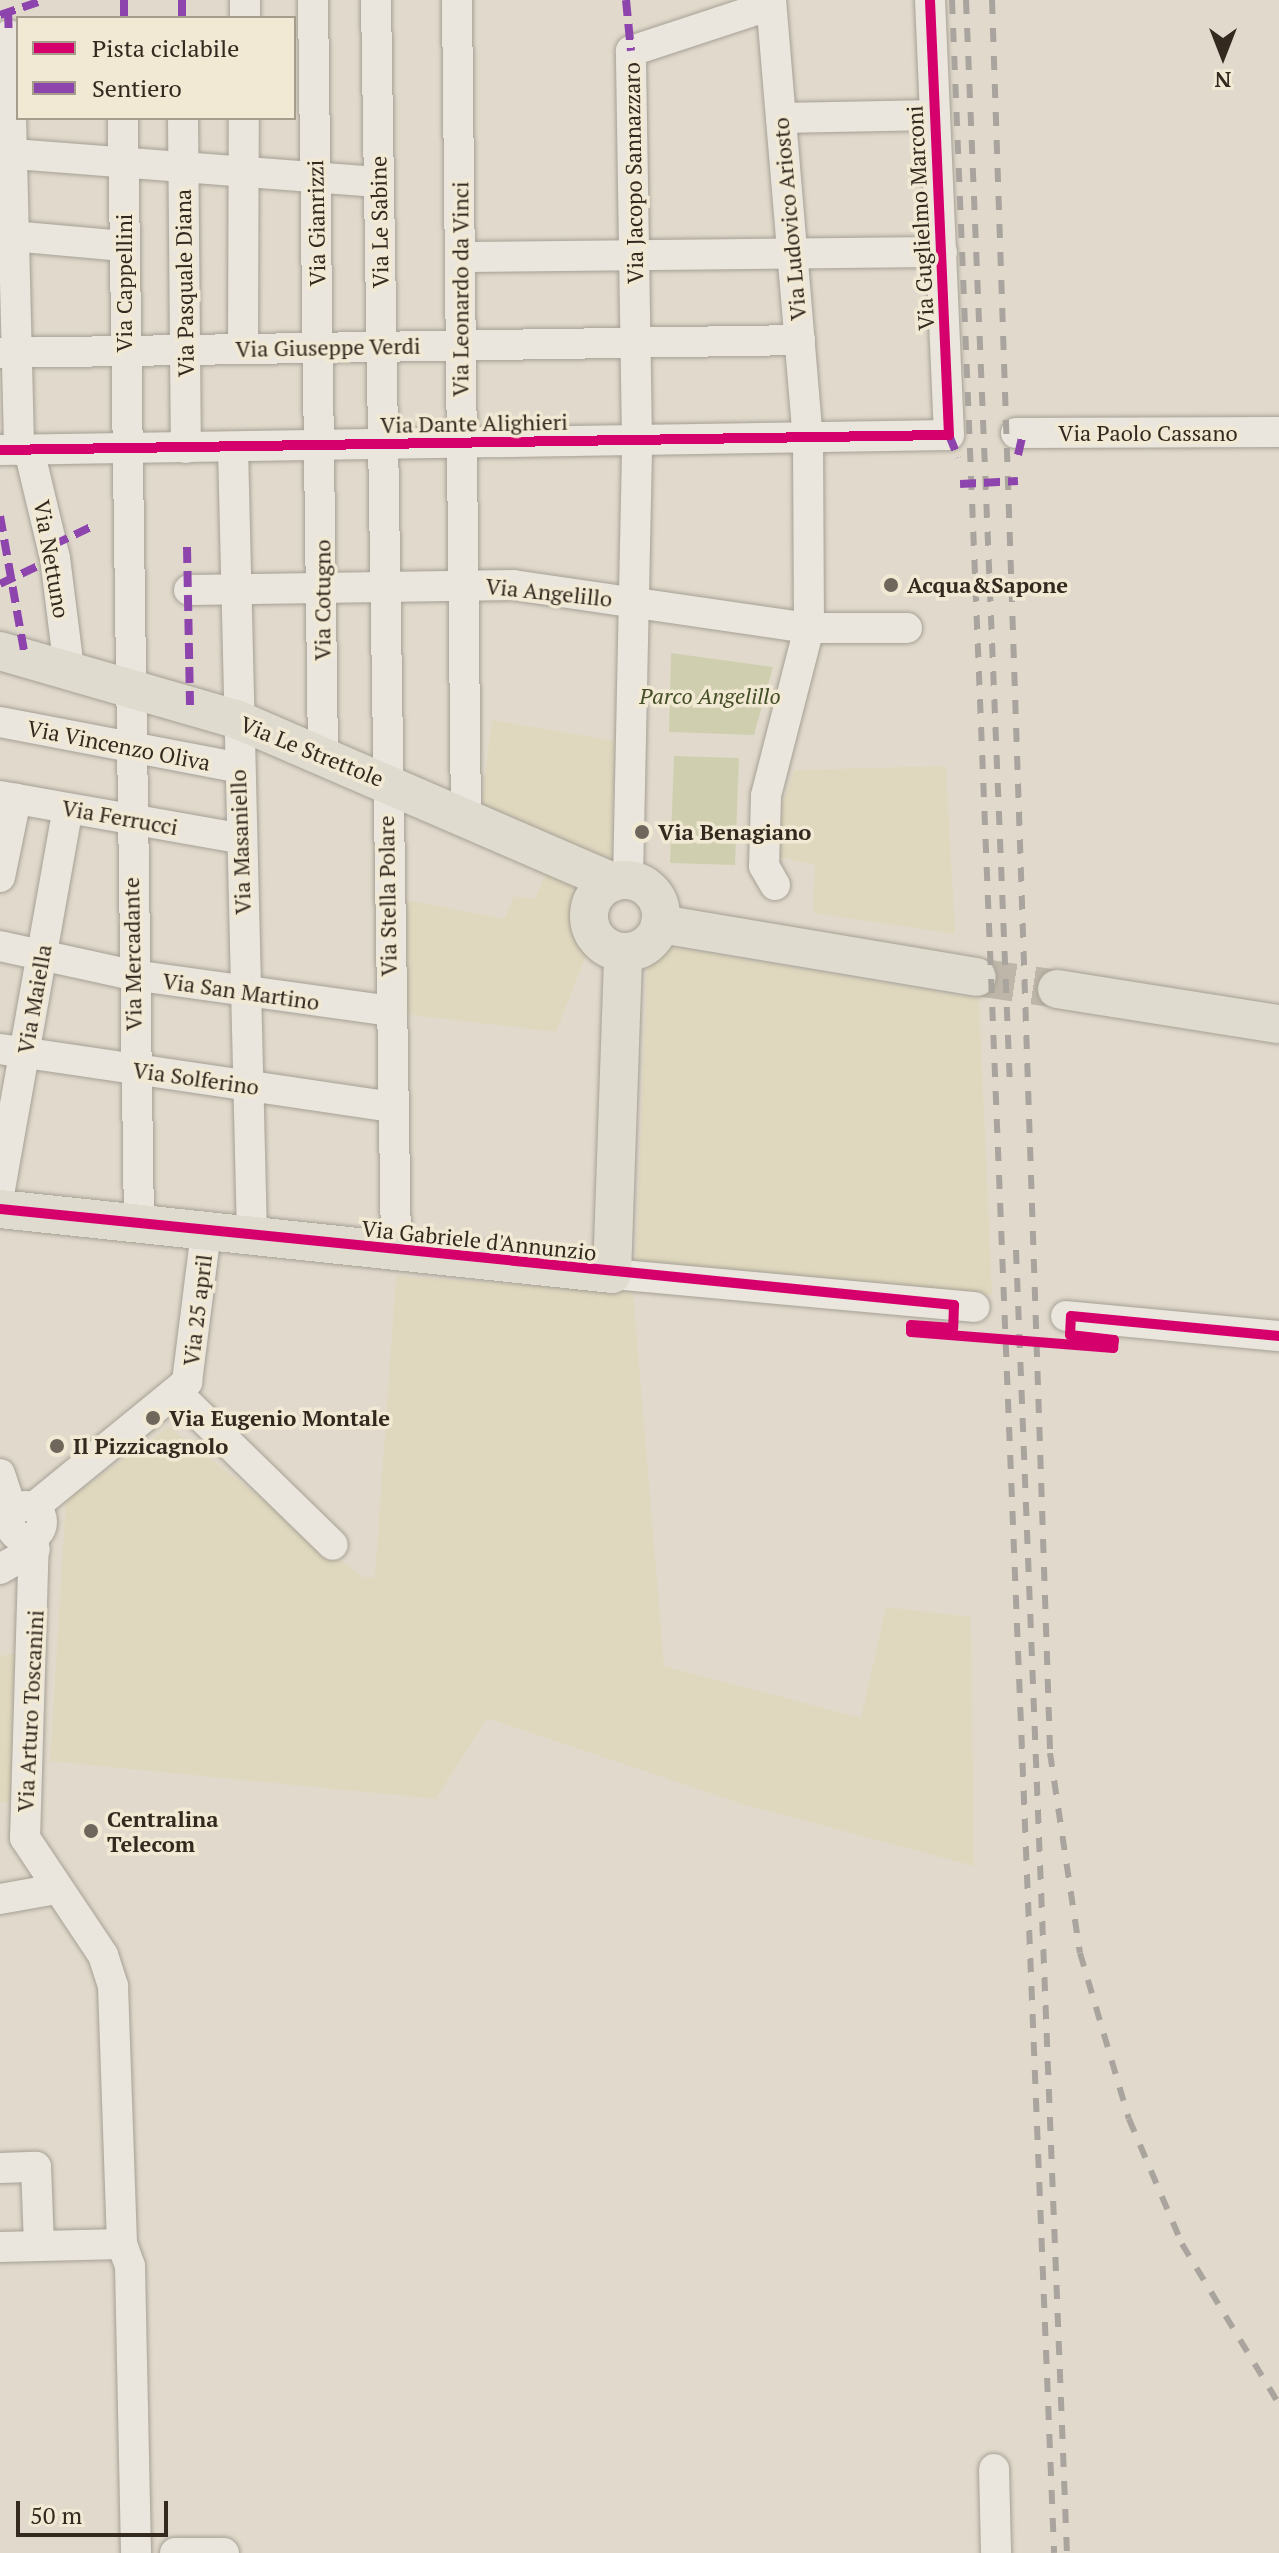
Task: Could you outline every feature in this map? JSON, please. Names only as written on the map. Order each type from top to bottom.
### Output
[{"type":"main road","name":"Via Le Strettole","points":[[0,651],[126,684],[236,719],[621,881]]},
{"type":"main road","points":[[621,881],[657,899],[660,924],[647,945],[623,952],[595,937],[588,916],[594,897],[621,881]]},
{"type":"main road","points":[[660,924],[977,977]]},
{"type":"main road","points":[[612,1274],[623,952]]},
{"type":"main road","points":[[1057,989],[1279,1024]]},
{"type":"main road","name":"Via Gabriele d'Annunzio","points":[[0,1209],[612,1274]]},
{"type":"street","name":"Via Gianrizzi","points":[[313,0],[321,445]]},
{"type":"street","name":"Via Le Sabine","points":[[376,0],[381,445]]},
{"type":"street","name":"Via Leonardo da Vinci","points":[[457,0],[461,257],[459,444],[466,817]]},
{"type":"street","name":"Via Guglielmo Marconi","points":[[930,0],[949,435]]},
{"type":"street","name":"Via Ludovico Ariosto","points":[[771,3],[808,439],[809,628],[766,796],[764,866],[775,885]]},
{"type":"street","name":"Via Jacopo Sannazzaro","points":[[621,881],[634,601],[637,441],[631,51],[771,3]]},
{"type":"street","name":"Via Nettuno","points":[[9,35],[14,78],[6,153],[8,353],[16,450],[53,545],[69,669]]},
{"type":"street","points":[[781,118],[935,115]]},
{"type":"street","name":"Via Cappellini","points":[[123,120],[126,684]]},
{"type":"street","name":"Via Pasquale Diana","points":[[183,120],[186,448]]},
{"type":"street","points":[[243,349],[244,120]]},
{"type":"street","points":[[6,153],[378,182]]},
{"type":"street","points":[[7,236],[123,246]]},
{"type":"street","points":[[461,257],[942,252]]},
{"type":"street","name":"Via Giuseppe Verdi","points":[[8,353],[800,340]]},
{"type":"street","name":"Via Paolo Cassano","points":[[1016,433],[1279,432]]},
{"type":"street","name":"Via Dante Alighieri","points":[[16,450],[949,435]]},
{"type":"street","name":"Via Cotugno","points":[[321,445],[323,755]]},
{"type":"street","name":"Via Stella Polare","points":[[381,445],[384,780],[396,1252]]},
{"type":"street","name":"Via Masaniello","points":[[233,447],[237,767],[252,1236]]},
{"type":"street","name":"Via Angelillo","points":[[189,590],[462,585],[634,601],[809,628],[907,628]]},
{"type":"street","name":"Via Mercadante","points":[[126,684],[139,1224]]},
{"type":"street","name":"Via Vincenzo Oliva","points":[[0,722],[237,767]]},
{"type":"street","points":[[0,877],[8,798]]},
{"type":"street","name":"Via Ferrucci","points":[[8,798],[239,838]]},
{"type":"street","name":"Via Maiella","points":[[0,1189],[12,1051],[41,955],[68,809]]},
{"type":"street","name":"Via San Martino","points":[[0,946],[132,975],[390,1011]]},
{"type":"street","name":"Via Solferino","points":[[12,1051],[392,1107]]},
{"type":"street","name":"Via 25 april","points":[[0,1569],[21,1527],[178,1394],[192,1369],[206,1231]]},
{"type":"street","name":"Via Gabriele d'Annunzio","points":[[612,1274],[974,1307]]},
{"type":"street","points":[[1066,1316],[1279,1336]]},
{"type":"street","points":[[178,1394],[333,1545]]},
{"type":"street","points":[[0,1474],[21,1527]]},
{"type":"street","name":"Via Arturo Toscanini","points":[[21,1527],[24,1825],[56,1889],[110,1971],[122,2244],[130,2266],[136,2553]]},
{"type":"street","points":[[0,1899],[56,1889]]},
{"type":"street","points":[[0,2168],[36,2167],[39,2246]]},
{"type":"street","points":[[0,2247],[122,2244]]},
{"type":"street","points":[[994,2469],[996,2553]]},
{"type":"street","points":[[175,2553],[224,2553]]},
{"type":"shaded area","points":[[492,720],[614,741],[612,862],[481,809]]},
{"type":"shaded area","points":[[946,766],[955,934],[813,913],[815,865],[778,857],[779,813],[795,770]]},
{"type":"shaded area","points":[[546,874],[579,890],[572,915],[578,946],[587,953],[556,1032],[403,1014],[402,899],[504,919],[514,896],[535,899]]},
{"type":"shaded area","points":[[673,947],[979,999],[992,1295],[636,1260],[647,968]]},
{"type":"shaded area","points":[[396,1276],[633,1292],[664,1666],[861,1718],[886,1607],[971,1617],[974,1866],[742,1804],[487,1718],[436,1799],[50,1761],[66,1500],[169,1427],[363,1577],[375,1577]]},
{"type":"shaded area","points":[[34,1650],[12,1800],[0,1803],[0,1656]]},
{"type":"green space","name":"Parco Angelillo","points":[[671,653],[773,667],[754,735],[669,732]]},
{"type":"green space","points":[[674,756],[739,758],[735,865],[670,863]]},
{"type":"tunnel","points":[[977,977],[1057,989]]},
{"type":"railway","points":[[952,0],[1054,2553]]},
{"type":"railway","points":[[966,0],[1010,1086]]},
{"type":"railway","points":[[992,0],[1050,1753],[1080,1953],[1129,2119],[1182,2244],[1279,2404]]},
{"type":"railway","points":[[1016,1250],[1067,2553]]},
{"type":"marked path","points":[[0,15],[44,0]]},
{"type":"marked path","points":[[124,0],[124,16]]},
{"type":"marked path","points":[[182,0],[182,16]]},
{"type":"marked path","points":[[626,0],[631,51]]},
{"type":"marked path","points":[[8,12],[9,35]]},
{"type":"marked path","points":[[1018,455],[1023,433]]},
{"type":"marked path","points":[[949,435],[958,457]]},
{"type":"marked path","points":[[960,484],[1018,481]]},
{"type":"marked path","points":[[0,516],[25,657]]},
{"type":"marked path","points":[[53,545],[93,526]]},
{"type":"marked path","points":[[187,547],[190,705]]},
{"type":"marked path","points":[[0,584],[55,558]]},
{"type":"cycle path","points":[[0,450],[949,435],[930,0]]},
{"type":"cycle path","points":[[0,1209],[954,1305],[953,1328],[911,1325],[911,1332],[1113,1348],[1114,1340],[1070,1335],[1071,1316],[1279,1336]]},
{"type":"place","name":"Acqua&Sapone","points":[[891,585]]},
{"type":"place","name":"Via Benagiano","points":[[642,832]]},
{"type":"place","name":"Via Eugenio Montale","points":[[153,1418]]},
{"type":"place","name":"Il Pizzicagnolo","points":[[57,1446]]},
{"type":"place","name":"Centralina Telecom","points":[[91,1831]]}]
